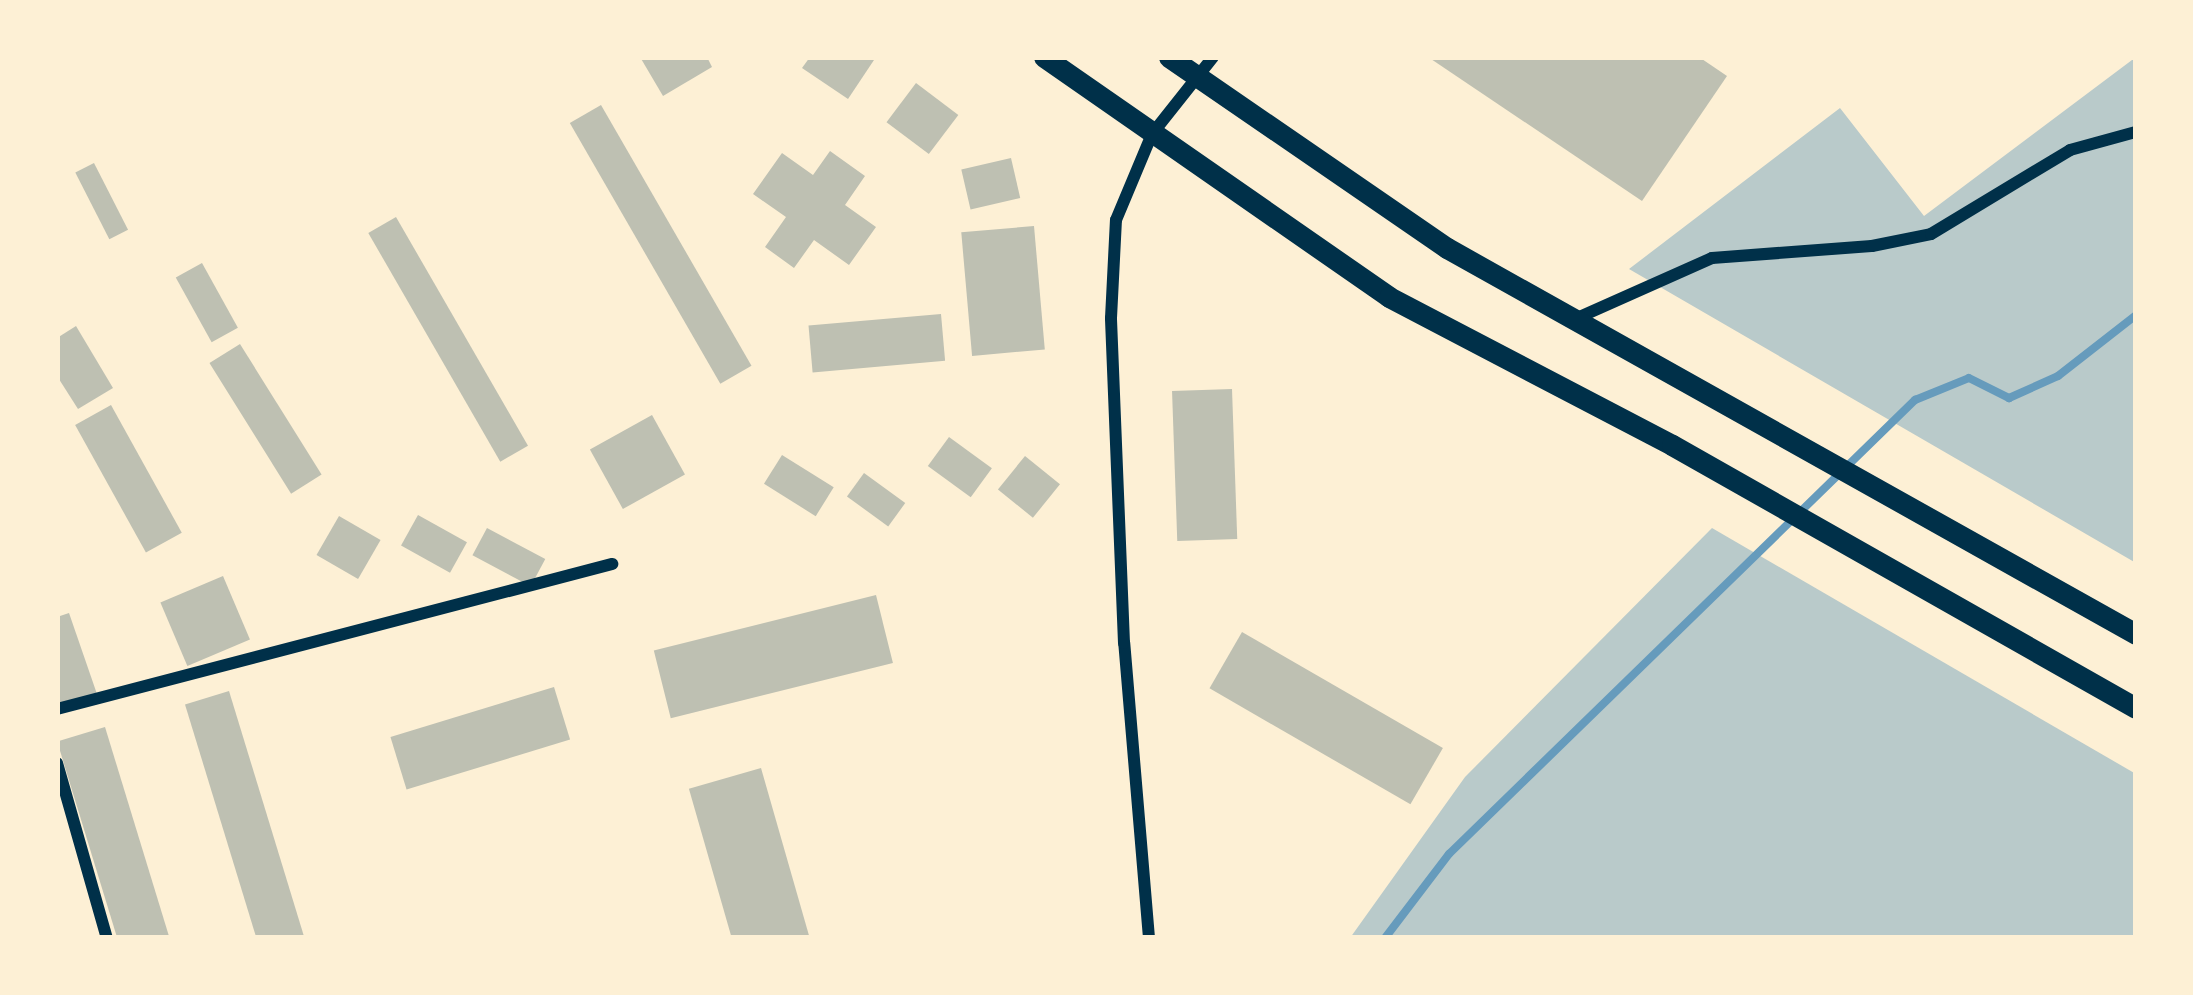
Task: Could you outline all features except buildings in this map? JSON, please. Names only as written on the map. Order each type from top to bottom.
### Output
[{"type":"main road","points":[[1044,57],[1390,297],[1672,446],[2136,708]]},
{"type":"main road","points":[[1168,57],[1428,235],[2136,634]]},
{"type":"street","points":[[1149,938],[1124,643],[1111,318],[1116,220],[1152,134],[1193,75],[1213,57]]},
{"type":"street","points":[[1575,319],[1652,278],[1712,258],[1931,234],[2070,150],[2136,132]]},
{"type":"street","points":[[57,709],[612,564]]},
{"type":"street","points":[[57,763],[64,814],[107,938]]},
{"type":"shaded area","points":[[2136,57],[2136,563],[1629,269],[1840,108],[1924,216]]},
{"type":"shaded area","points":[[1712,528],[2136,774],[2136,938],[1350,938],[1465,777]]},
{"type":"waterway","points":[[1385,938],[1449,854],[1915,400],[1969,378],[2009,398],[2058,376],[2136,315]]}]
